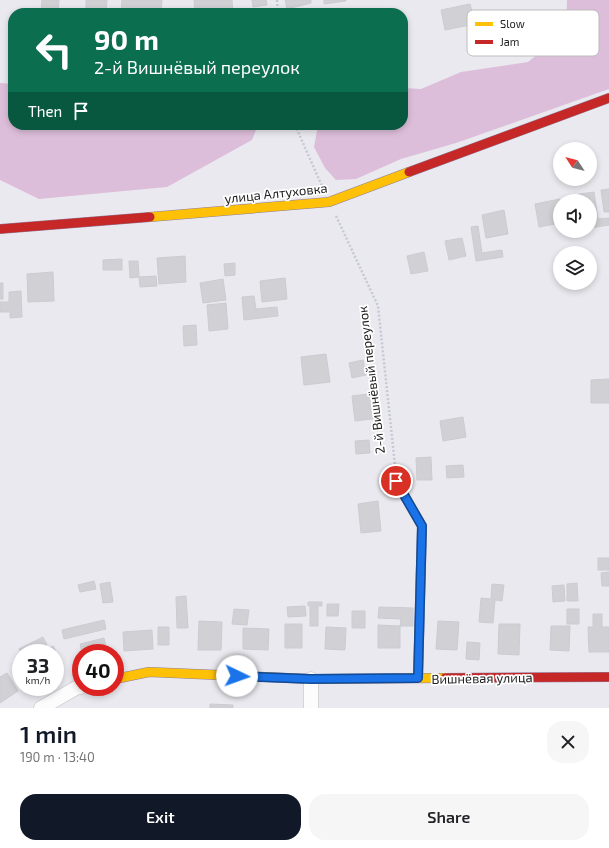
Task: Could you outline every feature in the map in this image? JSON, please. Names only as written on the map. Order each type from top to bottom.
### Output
[{"type":"street","name":"улица Алтуховка","points":[[0,229],[329,202],[609,98]]},
{"type":"street","points":[[396,481],[422,526],[418,678]]},
{"type":"street","name":"Вишнёвая улица","points":[[124,677],[149,672],[311,679],[609,677]]},
{"type":"street","points":[[311,679],[311,708]]},
{"type":"street","points":[[41,708],[72,690]]},
{"type":"path","name":"2-й Вишнёвый переулок","points":[[297,130],[378,306],[396,481]]},
{"type":"shaded area","points":[[567,0],[609,0],[609,89],[456,143],[401,159],[356,179],[336,180],[325,168],[314,147],[317,130],[408,130],[408,88],[421,89],[461,72],[528,62],[535,56],[599,56],[599,10],[567,10]]},
{"type":"shaded area","points":[[0,83],[8,84],[8,130],[256,130],[252,140],[167,187],[39,199],[0,180]]},
{"type":"building","points":[[42,0],[59,0],[58,8],[41,8]]},
{"type":"building","points":[[86,0],[107,0],[106,8],[86,8]]},
{"type":"building","points":[[122,0],[162,0],[161,8],[121,8]]},
{"type":"building","points":[[194,0],[232,0],[233,8],[195,8]]},
{"type":"building","points":[[252,0],[266,0],[267,5],[253,7]]},
{"type":"building","points":[[285,0],[311,0],[311,3],[287,8]]},
{"type":"building","points":[[324,0],[346,0],[346,1],[324,4]]},
{"type":"building","points":[[470,4],[472,10],[467,10],[467,26],[445,30],[441,10]]},
{"type":"building","points":[[609,189],[609,212],[604,212],[601,190]]},
{"type":"building","points":[[594,192],[594,194],[579,194]]},
{"type":"building","points":[[553,200],[553,224],[539,227],[535,204]]},
{"type":"building","points":[[504,210],[508,234],[486,238],[482,215]]},
{"type":"building","points":[[597,212],[598,219],[609,218],[609,225],[597,227]]},
{"type":"building","points":[[478,226],[482,253],[502,250],[503,257],[476,261],[471,227]]},
{"type":"building","points":[[462,238],[466,256],[449,260],[445,241]]},
{"type":"building","points":[[424,252],[428,271],[411,274],[407,256]]},
{"type":"building","points":[[185,256],[186,282],[159,284],[157,258]]},
{"type":"building","points":[[122,259],[122,270],[103,270],[103,260]]},
{"type":"building","points":[[129,261],[138,261],[139,277],[130,278]]},
{"type":"building","points":[[235,263],[235,275],[225,276],[224,264]]},
{"type":"building","points":[[53,272],[54,301],[28,302],[27,274]]},
{"type":"building","points":[[156,276],[157,286],[140,287],[139,277]]},
{"type":"building","points":[[285,278],[287,299],[262,302],[260,281]]},
{"type":"building","points":[[223,279],[226,300],[203,303],[200,283]]},
{"type":"building","points":[[0,283],[3,283],[3,299],[0,299]]},
{"type":"building","points":[[21,291],[22,317],[10,318],[10,312],[0,312],[0,302],[9,302],[9,292]]},
{"type":"building","points":[[254,296],[256,309],[277,307],[278,316],[244,320],[242,297]]},
{"type":"building","points":[[226,303],[228,329],[209,331],[207,305]]},
{"type":"building","points":[[196,325],[197,345],[184,346],[183,326]]},
{"type":"building","points":[[326,354],[330,382],[304,385],[301,357]]},
{"type":"building","points":[[363,360],[366,375],[352,378],[349,363]]},
{"type":"building","points":[[609,379],[609,403],[591,403],[591,380]]},
{"type":"building","points":[[377,393],[380,418],[355,421],[352,396]]},
{"type":"building","points":[[463,417],[466,437],[443,441],[440,421]]},
{"type":"building","points":[[369,440],[370,453],[356,454],[355,441]]},
{"type":"building","points":[[431,457],[432,480],[417,480],[416,458]]},
{"type":"building","points":[[463,465],[464,477],[447,478],[446,466]]},
{"type":"building","points":[[378,501],[381,531],[361,533],[358,504]]},
{"type":"building","points":[[598,558],[609,558],[609,570],[598,570]]},
{"type":"building","points":[[609,572],[609,586],[602,586],[601,573]]},
{"type":"building","points":[[94,581],[96,589],[80,592],[78,585]]},
{"type":"building","points":[[110,582],[113,602],[103,603],[100,584]]},
{"type":"building","points":[[577,583],[578,601],[567,601],[567,584]]},
{"type":"building","points":[[492,584],[504,585],[502,601],[495,600],[493,623],[479,622],[481,598],[491,599]]},
{"type":"building","points":[[564,585],[565,601],[553,602],[552,586]]},
{"type":"building","points":[[186,596],[188,628],[177,628],[176,597]]},
{"type":"building","points":[[308,602],[322,602],[322,606],[308,606]]},
{"type":"building","points":[[327,604],[339,604],[338,616],[327,616]]},
{"type":"building","points":[[305,606],[306,616],[288,617],[287,607]]},
{"type":"building","points":[[310,607],[318,607],[318,626],[310,626]]},
{"type":"building","points":[[379,607],[413,608],[413,626],[400,626],[401,619],[378,618]]},
{"type":"building","points":[[234,609],[249,610],[247,625],[232,624]]},
{"type":"building","points":[[567,609],[579,609],[579,624],[567,624]]},
{"type":"building","points":[[352,611],[365,611],[365,628],[352,628]]},
{"type":"building","points":[[593,614],[602,614],[602,627],[609,627],[609,652],[589,652],[588,627],[593,627]]},
{"type":"building","points":[[104,620],[106,629],[64,639],[62,630]]},
{"type":"building","points":[[199,621],[222,622],[221,650],[198,650]]},
{"type":"building","points":[[438,621],[459,622],[457,650],[436,649]]},
{"type":"building","points":[[285,624],[302,624],[302,648],[285,648]]},
{"type":"building","points":[[499,624],[520,624],[519,655],[498,654]]},
{"type":"building","points":[[378,625],[400,626],[400,648],[378,648]]},
{"type":"building","points":[[551,626],[570,626],[569,651],[550,650]]},
{"type":"building","points":[[158,627],[169,627],[169,645],[158,645]]},
{"type":"building","points":[[326,627],[346,628],[345,650],[325,649]]},
{"type":"building","points":[[243,628],[269,629],[268,650],[243,649]]},
{"type":"building","points":[[152,630],[153,649],[124,651],[123,632]]},
{"type":"building","points":[[43,637],[46,644],[29,644]]},
{"type":"building","points":[[104,638],[105,644],[80,644]]},
{"type":"building","points":[[467,642],[480,643],[479,660],[466,659]]},
{"type":"building","points":[[7,673],[12,681],[12,695],[0,703],[0,677]]},
{"type":"building","points":[[210,704],[233,705],[233,708],[210,708]]},
{"type":"traffic: slow","points":[[150,217],[329,202],[409,172]]},
{"type":"traffic: slow","points":[[396,481],[422,526],[418,678]]},
{"type":"traffic: slow","points":[[124,677],[149,672],[311,679],[445,678]]},
{"type":"traffic: jam","points":[[409,172],[609,98]]},
{"type":"traffic: jam","points":[[0,229],[150,217]]},
{"type":"traffic: jam","points":[[445,678],[609,677]]},
{"type":"route","points":[[237,676],[311,679],[418,678],[422,526],[396,481]]}]
